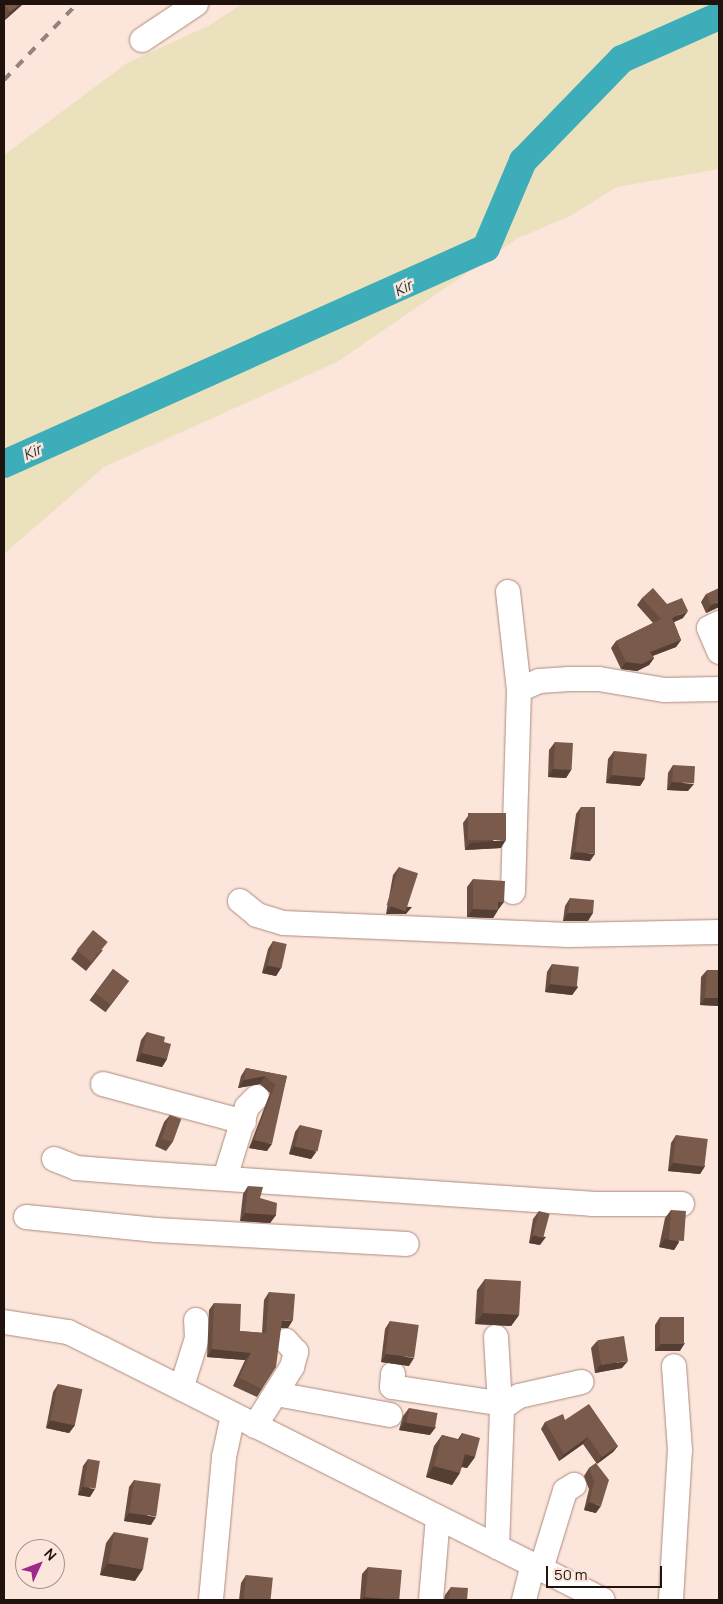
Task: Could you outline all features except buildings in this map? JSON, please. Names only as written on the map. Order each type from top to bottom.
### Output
[{"type":"street","points":[[142,40],[196,4]]},
{"type":"street","points":[[508,592],[519,690],[513,892]]},
{"type":"street","points":[[719,623],[709,628],[719,652]]},
{"type":"street","points":[[519,690],[539,681],[568,679],[599,679],[665,690],[719,689]]},
{"type":"street","points":[[240,901],[257,916],[283,923],[569,935],[719,932]]},
{"type":"street","points":[[103,1084],[244,1122]]},
{"type":"street","points":[[225,1178],[244,1122],[247,1107],[257,1097]]},
{"type":"street","points":[[54,1159],[76,1168],[592,1204],[682,1204]]},
{"type":"street","points":[[26,1217],[156,1230],[407,1244]]},
{"type":"street","points":[[182,1386],[197,1338],[196,1320]]},
{"type":"street","points":[[4,1322],[68,1332],[182,1386],[255,1426],[603,1600]]},
{"type":"street","points":[[496,1336],[499,1389],[505,1404],[497,1547]]},
{"type":"street","points":[[255,1426],[276,1394],[296,1352],[286,1341]]},
{"type":"street","points":[[671,1600],[680,1450],[674,1366]]},
{"type":"street","points":[[394,1374],[392,1387],[505,1404],[520,1396],[581,1382]]},
{"type":"street","points":[[276,1394],[390,1415]]},
{"type":"street","points":[[211,1600],[223,1466],[234,1415]]},
{"type":"street","points":[[524,1600],[565,1491],[574,1485]]},
{"type":"street","points":[[431,1600],[438,1517]]},
{"type":"sand","points":[[242,4],[719,4],[719,169],[617,187],[568,217],[518,238],[337,362],[104,467],[4,554],[4,155],[127,63],[210,25]]},
{"type":"waterway","name":"Kir","points":[[4,464],[486,248],[523,161],[622,59],[719,16]]},
{"type":"railway","points":[[4,80],[77,4]]}]
